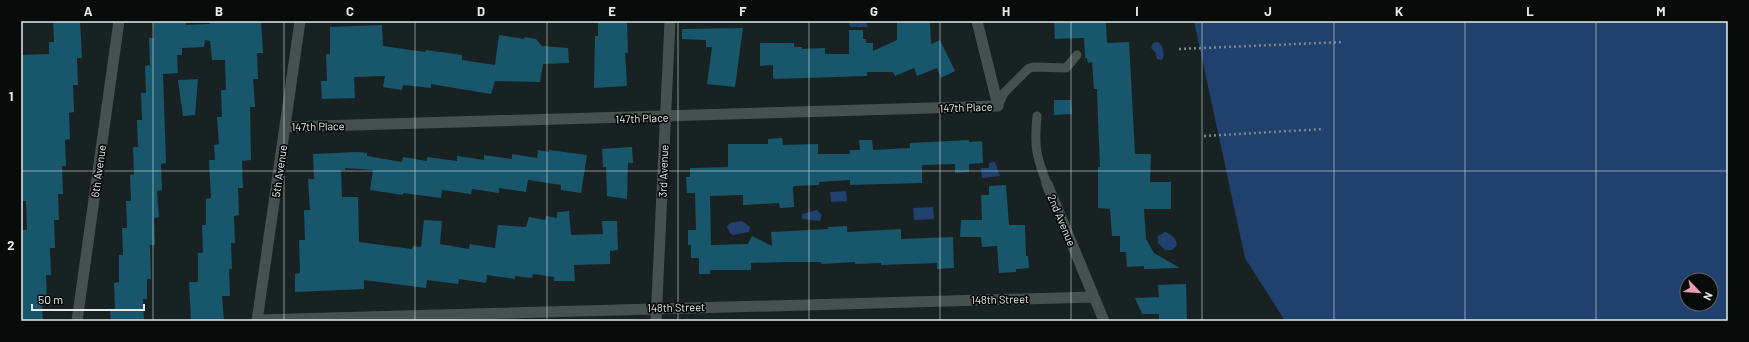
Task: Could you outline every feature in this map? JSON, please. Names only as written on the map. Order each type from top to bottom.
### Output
[{"type":"street","name":"6th Avenue","points":[[77,321],[120,21]]},
{"type":"street","name":"5th Avenue","points":[[257,320],[300,21]]},
{"type":"street","name":"3rd Avenue","points":[[656,321],[670,21]]},
{"type":"street","points":[[977,21],[998,106]]},
{"type":"street","name":"147th Place","points":[[285,127],[998,106]]},
{"type":"street","name":"2nd Avenue","points":[[1047,184],[1104,321]]},
{"type":"street","name":"148th Street","points":[[257,320],[1094,297]]},
{"type":"lane","points":[[998,106],[1004,94],[1028,69],[1033,67],[1066,68],[1077,55]]},
{"type":"lane","name":"2nd Avenue","points":[[1037,116],[1034,142],[1037,159],[1047,184]]},
{"type":"path","points":[[1179,48],[1343,42]]},
{"type":"path","points":[[1204,136],[1324,129]]},
{"type":"water","points":[[849,21],[866,21],[868,27],[850,27]]},
{"type":"water","points":[[1194,21],[1728,21],[1728,321],[1285,321],[1245,258]]},
{"type":"water","points":[[1158,42],[1162,46],[1164,55],[1162,60],[1157,59],[1155,52],[1151,48],[1153,43]]},
{"type":"water","points":[[995,162],[1000,176],[982,178],[981,168],[989,168],[989,163]]},
{"type":"water","points":[[846,191],[847,201],[831,202],[830,192]]},
{"type":"water","points":[[933,207],[934,219],[914,220],[913,208]]},
{"type":"water","points":[[817,210],[822,215],[820,221],[802,219],[802,214]]},
{"type":"water","points":[[742,221],[750,227],[749,232],[733,235],[730,233],[727,227],[729,225]]},
{"type":"water","points":[[1165,232],[1176,240],[1177,245],[1172,250],[1165,250],[1158,243],[1158,236]]},
{"type":"building","points":[[53,21],[80,21],[82,58],[77,58],[78,85],[73,85],[74,112],[69,113],[70,139],[65,140],[66,166],[62,166],[63,194],[58,194],[59,220],[54,220],[55,248],[50,248],[51,275],[46,275],[47,302],[42,302],[43,321],[21,321],[21,230],[27,230],[26,201],[21,201],[21,55],[49,54],[49,42],[54,42]]},
{"type":"building","points":[[153,21],[186,21],[186,25],[210,24],[210,21],[261,21],[263,53],[257,53],[258,79],[253,79],[255,107],[250,107],[251,160],[242,161],[243,188],[238,188],[239,215],[234,216],[235,243],[231,243],[232,269],[229,269],[230,296],[222,296],[224,321],[191,321],[189,282],[197,282],[198,280],[198,253],[203,253],[202,225],[206,225],[206,199],[211,198],[209,160],[215,160],[214,145],[219,144],[217,117],[222,117],[221,90],[226,90],[225,60],[212,60],[210,41],[205,40],[204,47],[182,48],[182,55],[177,55],[178,73],[163,74],[166,163],[161,164],[162,190],[157,191],[159,217],[154,218],[155,245],[150,245],[151,279],[147,279],[147,299],[143,299],[144,321],[111,321],[110,309],[115,309],[114,283],[119,282],[119,255],[123,255],[122,228],[127,228],[126,201],[131,201],[130,175],[134,174],[133,147],[138,147],[137,120],[142,120],[141,93],[146,93],[145,66],[150,65],[149,38],[154,38]]},
{"type":"building","points":[[598,21],[627,21],[628,53],[625,53],[627,86],[594,88],[595,36],[598,36]]},
{"type":"building","points":[[897,21],[930,21],[931,44],[940,40],[955,71],[941,78],[937,68],[917,76],[914,68],[895,76],[893,72],[867,72],[867,76],[775,79],[773,78],[773,65],[760,66],[760,43],[794,43],[794,47],[802,47],[802,49],[825,48],[825,54],[849,54],[849,30],[863,30],[863,39],[866,39],[866,43],[873,43],[873,51],[897,40]]},
{"type":"building","points":[[1054,21],[1106,22],[1107,43],[1129,42],[1135,154],[1151,154],[1150,182],[1171,182],[1171,209],[1144,209],[1146,239],[1154,253],[1180,268],[1144,269],[1144,266],[1127,267],[1126,252],[1120,252],[1120,236],[1112,236],[1110,209],[1098,208],[1098,167],[1100,167],[1097,89],[1094,89],[1092,62],[1088,63],[1087,58],[1085,58],[1084,38],[1055,39]]},
{"type":"building","points":[[382,25],[383,46],[425,52],[426,50],[462,55],[462,60],[495,65],[499,35],[524,39],[525,37],[536,39],[542,46],[568,48],[569,63],[543,64],[540,82],[495,81],[491,94],[431,84],[431,88],[403,85],[402,90],[383,87],[385,76],[354,77],[355,98],[322,99],[321,81],[327,81],[326,54],[330,54],[330,27]]},
{"type":"building","points":[[743,28],[735,87],[707,84],[712,47],[706,47],[706,40],[682,39],[682,29]]},
{"type":"building","points":[[198,79],[195,115],[183,116],[178,80]]},
{"type":"building","points":[[1054,100],[1071,100],[1072,114],[1054,115]]},
{"type":"building","points":[[782,138],[783,145],[818,144],[818,154],[850,154],[850,150],[860,150],[859,140],[872,140],[873,150],[910,148],[910,143],[969,140],[969,142],[982,141],[983,163],[969,164],[969,172],[955,173],[955,164],[922,165],[922,183],[850,185],[850,180],[819,182],[819,185],[794,186],[794,207],[780,208],[779,203],[743,205],[743,195],[710,196],[711,245],[748,244],[752,236],[772,246],[771,232],[828,229],[828,227],[847,226],[847,232],[901,229],[901,239],[953,237],[954,268],[937,269],[937,263],[881,265],[881,263],[855,264],[855,262],[822,264],[820,262],[784,262],[751,263],[751,270],[710,270],[710,274],[699,274],[699,258],[691,258],[691,245],[688,245],[688,230],[696,230],[695,193],[687,193],[686,177],[690,177],[690,168],[728,167],[728,144],[768,144],[768,139]]},
{"type":"building","points":[[632,147],[633,163],[628,163],[627,199],[607,196],[606,167],[603,167],[602,149]]},
{"type":"building","points":[[538,150],[587,155],[581,193],[561,190],[561,185],[528,180],[526,192],[499,188],[499,193],[472,189],[471,194],[442,190],[441,198],[403,193],[403,195],[370,190],[373,170],[345,168],[345,170],[341,170],[342,197],[358,197],[359,242],[412,249],[413,246],[421,247],[424,220],[442,221],[440,244],[469,249],[470,244],[495,248],[498,225],[526,227],[529,217],[545,220],[546,216],[557,218],[557,212],[569,211],[571,235],[603,234],[602,221],[617,221],[618,250],[610,251],[610,264],[574,265],[575,281],[554,281],[554,277],[533,274],[532,278],[515,276],[515,279],[487,275],[486,283],[459,279],[458,284],[427,280],[426,288],[364,280],[364,289],[295,292],[295,274],[300,273],[299,240],[305,240],[304,210],[310,210],[308,179],[314,179],[313,154],[358,152],[367,153],[367,156],[402,162],[403,157],[427,161],[427,157],[457,161],[457,156],[484,160],[484,155],[512,159],[512,154],[537,158]]},
{"type":"building","points":[[1006,185],[1009,225],[1025,225],[1026,256],[1028,256],[1029,268],[1016,269],[1016,272],[999,273],[997,246],[982,247],[981,237],[960,237],[961,220],[982,220],[981,195],[989,195],[989,186]]},
{"type":"building","points":[[1186,284],[1187,321],[1159,321],[1159,314],[1142,314],[1135,298],[1159,297],[1158,285]]}]
